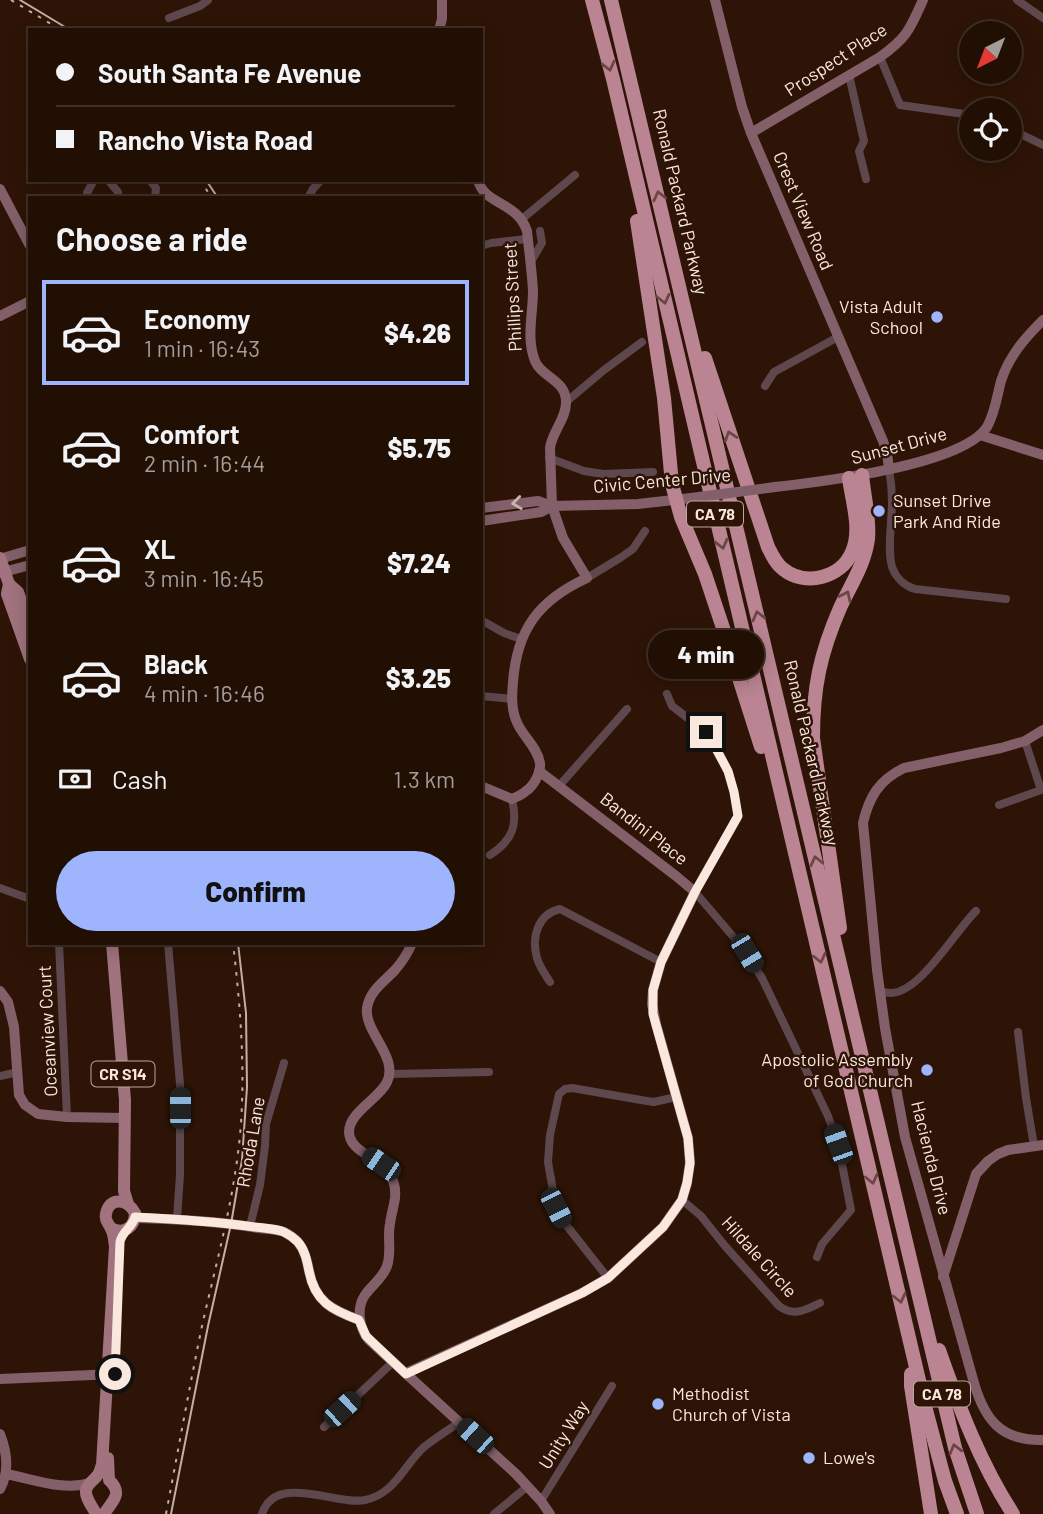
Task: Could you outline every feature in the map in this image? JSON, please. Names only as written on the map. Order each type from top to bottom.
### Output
[{"type":"highway","name":"CA 78","points":[[593,0],[912,1352],[945,1481],[957,1514]]},
{"type":"highway","name":"Ronald Packard Parkway","points":[[611,0],[912,1271],[955,1448],[977,1514]]},
{"type":"highway","points":[[631,161],[637,223],[668,431],[672,484],[684,500],[681,517],[725,634],[798,868]]},
{"type":"highway","points":[[674,262],[768,547],[784,570],[794,576],[814,579],[831,574],[846,563],[852,552],[856,533],[855,476]]},
{"type":"highway","points":[[849,999],[813,738],[813,713],[818,671],[826,644],[865,552],[868,538],[868,523],[855,476]]},
{"type":"highway","points":[[912,1271],[965,1422],[1013,1514]]},
{"type":"highway","points":[[912,1352],[911,1386],[931,1514]]},
{"type":"main road","points":[[0,558],[7,594],[28,653]]},
{"type":"main road","points":[[5,577],[18,592],[28,621]]},
{"type":"main road","name":"CR S14","points":[[106,945],[122,1118],[117,1191],[114,1203],[106,1215],[115,1246],[112,1374],[102,1465],[86,1492],[92,1505],[107,1509],[114,1500],[116,1491],[109,1480],[107,1464],[120,1242],[135,1217],[128,1204],[123,1182],[122,1118],[112,945]]},
{"type":"main road","points":[[114,1203],[128,1204]]},
{"type":"main road","points":[[111,1228],[125,1231]]},
{"type":"main road","points":[[92,1481],[102,1478],[109,1480]]},
{"type":"street","points":[[169,18],[208,0]]},
{"type":"street","points":[[440,28],[442,0]]},
{"type":"street","name":"Crest View Road","points":[[715,0],[751,133],[887,453],[889,469]]},
{"type":"street","name":"Prospect Place","points":[[751,133],[896,46],[909,32],[923,0]]},
{"type":"street","points":[[1017,0],[1043,18]]},
{"type":"street","points":[[880,57],[900,105],[959,113]]},
{"type":"street","points":[[849,75],[864,141],[859,151],[866,179]]},
{"type":"street","points":[[1022,135],[1043,145]]},
{"type":"street","points":[[522,219],[575,176]]},
{"type":"street","name":"Phillips Street","points":[[479,182],[482,191],[522,219],[527,232],[533,291],[530,333],[532,349],[536,364],[559,383],[565,393],[566,402]]},
{"type":"street","points":[[0,189],[28,242]]},
{"type":"street","points":[[530,263],[542,243],[540,231]]},
{"type":"street","points":[[483,245],[527,239]]},
{"type":"street","points":[[0,316],[28,301]]},
{"type":"street","points":[[1043,320],[1021,343],[1009,362],[992,415],[980,435],[1043,455]]},
{"type":"street","points":[[765,386],[774,372],[838,337]]},
{"type":"street","points":[[587,578],[564,538],[552,506],[551,442],[564,416],[566,402],[642,342]]},
{"type":"street","name":"Sunset Drive","points":[[775,487],[889,469],[933,457],[964,445],[980,435]]},
{"type":"street","points":[[550,458],[584,471],[603,474],[653,472]]},
{"type":"street","points":[[889,469],[892,497],[892,567],[898,579],[915,589],[1006,599]]},
{"type":"street","name":"Civic Center Drive","points":[[483,508],[538,500],[552,506],[635,505],[775,487]]},
{"type":"street","name":"Civic Center Drive","points":[[483,521],[541,512],[552,506]]},
{"type":"street","points":[[483,787],[512,799],[526,792],[539,771],[537,754],[516,721],[512,699],[514,664],[521,639],[528,627],[551,598],[633,549],[645,531]]},
{"type":"street","points":[[0,558],[28,551]]},
{"type":"street","points":[[5,577],[28,566]]},
{"type":"street","points":[[483,621],[521,639]]},
{"type":"street","points":[[406,1374],[582,1293],[608,1278],[663,1227],[682,1200],[690,1153],[688,1138],[652,1004],[653,990],[661,962],[695,892],[738,816],[728,771],[713,743],[706,732],[672,706],[667,694]]},
{"type":"street","points":[[483,696],[512,699]]},
{"type":"street","points":[[559,786],[627,709]]},
{"type":"street","points":[[999,805],[1041,790],[1025,741],[1043,730]]},
{"type":"street","name":"Hacienda Drive","points":[[1025,741],[904,768],[892,774],[871,798],[863,823],[880,991],[905,1136],[943,1277],[985,1412],[994,1423],[1010,1434],[1043,1440]]},
{"type":"street","name":"Bandini Place","points":[[539,771],[695,892],[742,947],[762,978],[828,1116],[838,1144],[851,1210],[822,1244],[817,1257]]},
{"type":"street","points":[[490,855],[501,848],[515,823],[512,799]]},
{"type":"street","points":[[0,888],[28,898]]},
{"type":"street","points":[[550,982],[537,960],[534,944],[542,919],[553,910],[560,909],[661,962]]},
{"type":"street","points":[[880,991],[891,993],[915,983],[976,911]]},
{"type":"street","name":"Oceanview Court","points":[[59,945],[67,1117]]},
{"type":"street","points":[[168,945],[180,1084],[177,1218]]},
{"type":"street","points":[[411,945],[397,968],[375,989],[369,1001],[369,1020],[385,1053],[389,1074],[383,1088],[360,1111],[349,1129],[349,1136],[354,1144],[386,1168],[396,1189],[390,1224],[388,1262],[383,1274],[362,1298],[359,1320],[366,1336],[528,1486],[550,1514]]},
{"type":"street","points":[[0,990],[8,1002],[15,1027],[19,1095],[25,1105],[38,1114],[122,1118]]},
{"type":"street","points":[[943,1277],[976,1174],[998,1154],[1038,1145],[1026,1098],[1018,1032]]},
{"type":"street","name":"Rhoda Lane","points":[[250,1226],[260,1185],[266,1124],[284,1063]]},
{"type":"street","points":[[0,1076],[18,1072]]},
{"type":"street","points":[[389,1074],[489,1072]]},
{"type":"street","points":[[608,1278],[563,1221],[556,1208],[548,1161],[552,1123],[559,1094],[572,1088],[647,1101],[676,1097]]},
{"type":"street","name":"Hildale Circle","points":[[682,1200],[701,1216],[779,1307],[795,1312],[820,1303]]},
{"type":"street","points":[[135,1217],[177,1218],[284,1232],[297,1241],[306,1255],[311,1280],[322,1301],[359,1320]]},
{"type":"street","points":[[324,1427],[393,1362]]},
{"type":"street","points":[[0,1379],[112,1374]]},
{"type":"street","name":"Unity Way","points":[[541,1502],[612,1386]]},
{"type":"street","points":[[262,1514],[274,1497],[290,1493],[303,1492],[353,1501],[375,1497],[393,1486],[423,1448],[460,1422]]},
{"type":"street","points":[[0,1434],[5,1446],[6,1474],[0,1489]]},
{"type":"street","points":[[6,1474],[63,1486],[77,1486],[92,1481]]},
{"type":"street","points":[[63,1486],[92,1505]]},
{"type":"street","points":[[495,1514],[528,1486]]},
{"type":"tram line","points":[[20,0],[67,28]]},
{"type":"tram line","points":[[207,182],[217,196]]},
{"type":"tram line","points":[[171,1514],[242,1160],[247,1087],[246,1013],[238,945]]},
{"type":"railway","points":[[11,0],[58,28]]},
{"type":"railway","points":[[201,182],[211,196]]},
{"type":"railway","points":[[166,1514],[239,1149],[242,1056],[233,945]]},
{"type":"place","name":"Vista Adult School","points":[[937,317]]},
{"type":"place","name":"Sunset Drive Park And Ride","points":[[879,511]]},
{"type":"place","name":"Apostolic Assembly of God Church","points":[[927,1070]]},
{"type":"place","name":"Methodist Church of Vista","points":[[658,1404]]},
{"type":"place","name":"Lowe's","points":[[809,1458]]},
{"type":"route","points":[[115,1374],[120,1242],[135,1217],[227,1223],[284,1232],[297,1241],[306,1255],[311,1280],[322,1301],[359,1320],[366,1336],[406,1374],[582,1293],[608,1278],[663,1227],[682,1200],[690,1153],[686,1129],[653,1014],[653,990],[661,962],[695,892],[738,816],[728,771],[706,732]]}]
